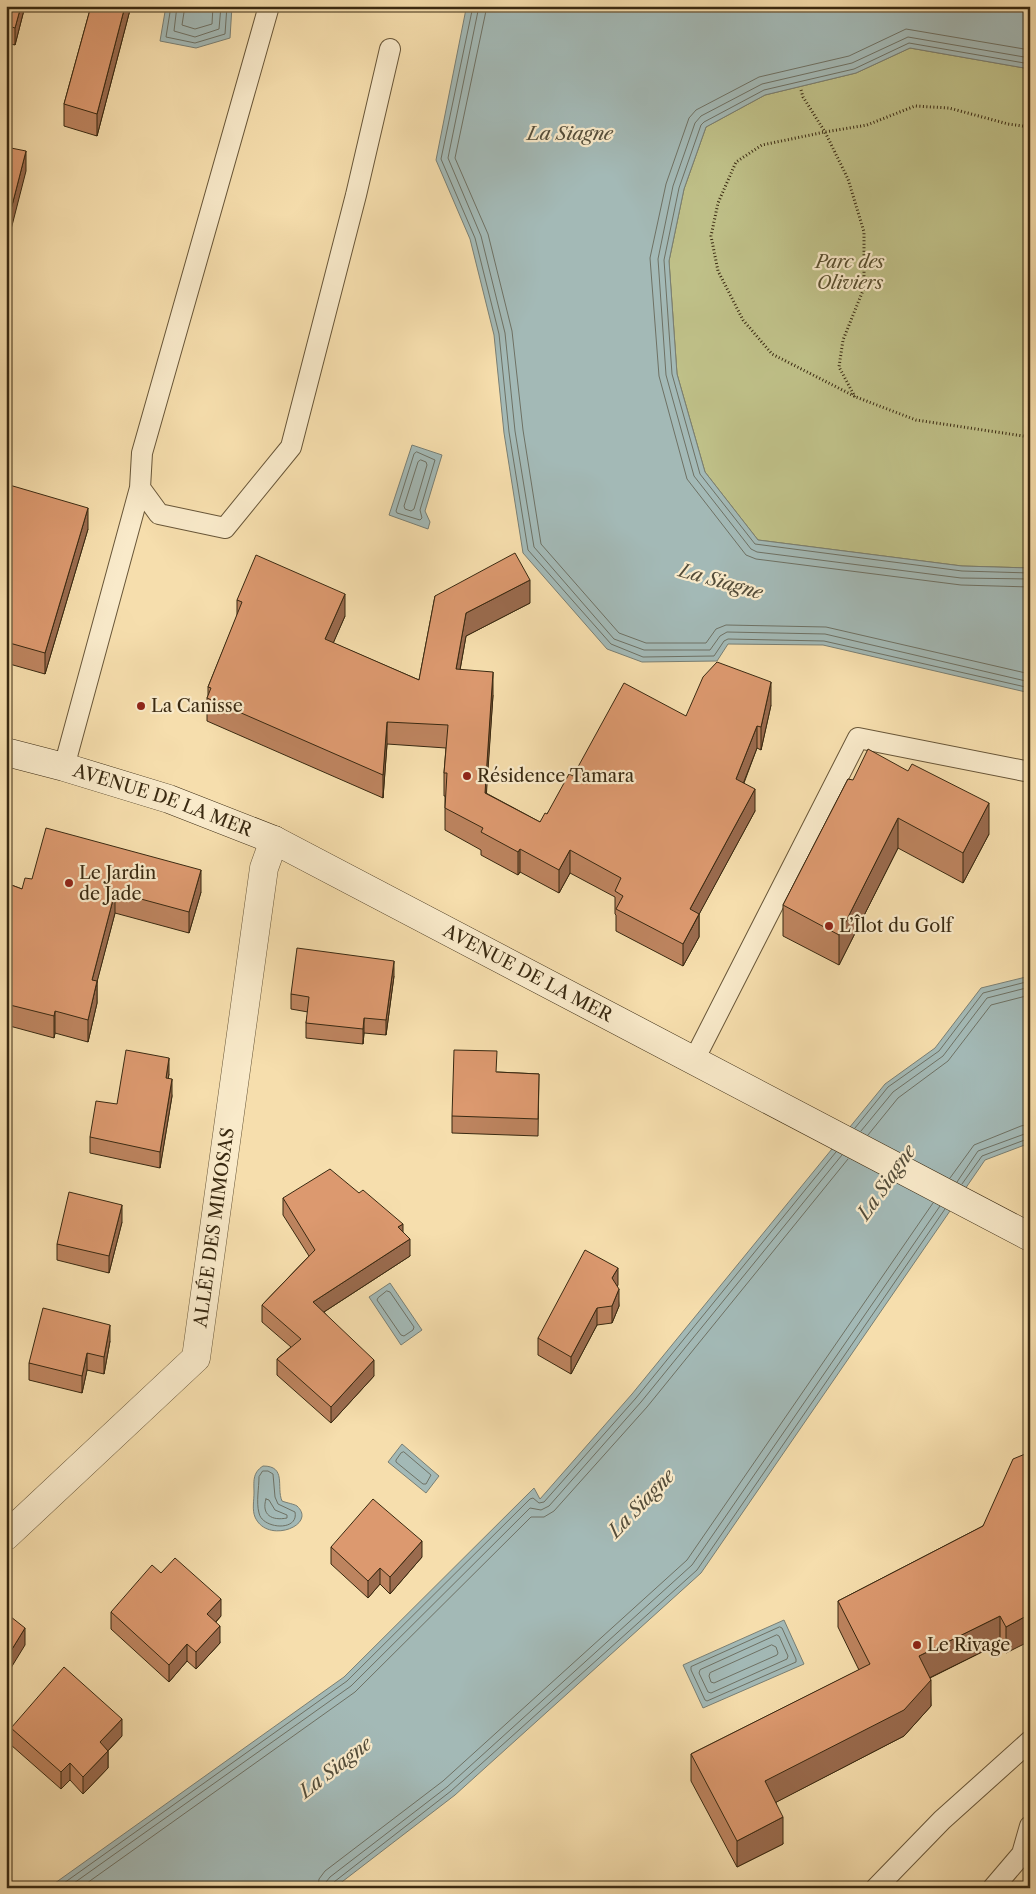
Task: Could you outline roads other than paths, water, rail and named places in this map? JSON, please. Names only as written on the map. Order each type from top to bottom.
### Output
[{"type":"main road","name":"AVENUE DE LA MER","points":[[6,752],[169,798],[274,840],[1030,1238]]},
{"type":"main road","name":"ALLÉE DES MIMOSAS","points":[[6,1536],[196,1358],[264,868],[274,840]]},
{"type":"lane","points":[[64,767],[140,488],[142,453],[269,6]]},
{"type":"lane","points":[[140,488],[159,514],[225,528],[291,447],[356,195],[390,50]]},
{"type":"lane","points":[[694,1060],[858,738],[1030,772]]},
{"type":"lane","points":[[876,1888],[942,1820],[1030,1741]]},
{"type":"lane","points":[[993,1888],[1022,1854],[1030,1826]]},
{"type":"water","points":[[166,6],[200,6],[204,8],[207,6],[232,6],[230,38],[196,48],[160,41]]},
{"type":"water","name":"La Siagne","points":[[470,6],[1030,6],[1030,69],[910,48],[856,73],[765,95],[706,127],[684,189],[669,261],[677,374],[705,472],[758,540],[962,566],[1030,568],[1030,693],[823,645],[728,644],[717,661],[642,662],[607,649],[523,553],[504,433],[494,335],[470,239],[436,160],[466,9]]},
{"type":"water","points":[[412,445],[442,455],[425,511],[430,522],[428,529],[389,515]]},
{"type":"water","name":"La Siagne","points":[[1030,976],[1030,1143],[985,1160],[701,1573],[455,1795],[334,1888],[48,1888],[344,1677],[534,1488],[540,1499],[632,1394],[885,1084],[935,1048],[981,988]]},
{"type":"water","points":[[390,1283],[422,1330],[401,1345],[369,1297]]},
{"type":"water","points":[[402,1444],[439,1476],[426,1493],[388,1462]]},
{"type":"water","points":[[263,1466],[270,1467],[278,1473],[282,1501],[297,1506],[302,1513],[301,1520],[288,1529],[270,1530],[261,1525],[255,1517],[253,1508],[254,1478]]},
{"type":"water","points":[[784,1620],[804,1664],[703,1708],[683,1665]]},
{"type":"place","name":"La Canisse","points":[[141,706]]},
{"type":"place","name":"Résidence Tamara","points":[[467,776]]},
{"type":"place","name":"Le Jardin de Jade","points":[[69,883]]},
{"type":"place","name":"L’Îlot du Golf","points":[[829,926]]},
{"type":"place","name":"Le Rivage","points":[[917,1645]]},
{"type":"park label","name":"Parc des Oliviers","points":[[850,272]]}]
